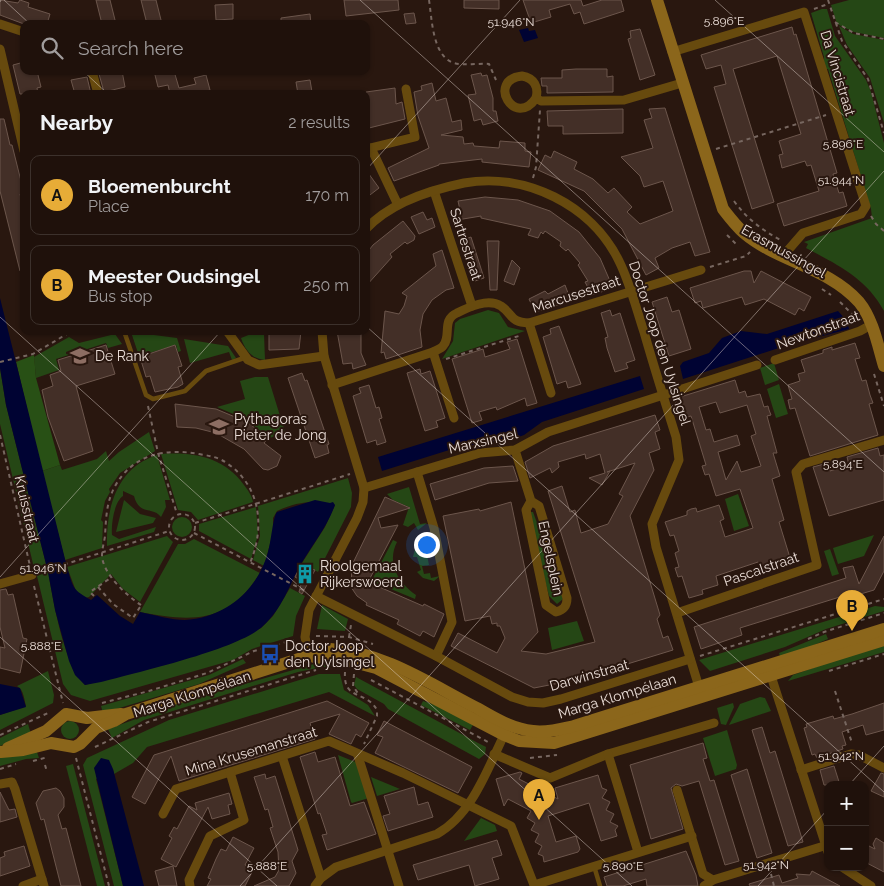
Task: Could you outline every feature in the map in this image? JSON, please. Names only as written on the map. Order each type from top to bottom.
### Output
[{"type":"street","name":"Erasmussingel","points":[[657,0],[723,209],[735,224],[756,241],[786,251],[844,289],[860,303],[878,367]]},
{"type":"street","points":[[672,52],[804,12]]},
{"type":"street","name":"Da Vincistraat","points":[[804,12],[866,206],[863,210]]},
{"type":"street","points":[[0,24],[20,31]]},
{"type":"street","points":[[0,49],[20,134]]},
{"type":"street","points":[[93,75],[97,90]]},
{"type":"street","points":[[538,100],[535,83],[522,76],[512,78],[504,92],[508,102],[517,108],[528,106],[538,100],[624,100],[682,83]]},
{"type":"street","points":[[370,148],[415,137],[406,89]]},
{"type":"street","points":[[370,152],[398,205]]},
{"type":"street","name":"Doctor Joop den Uylsingel","points":[[370,225],[398,205],[434,191],[473,182],[520,183],[561,200],[589,221],[610,245],[619,261],[631,291],[676,437],[679,460],[652,524],[656,547],[701,692]]},
{"type":"street","name":"Sartrestraat","points":[[434,191],[472,306]]},
{"type":"street","points":[[786,251],[803,233],[861,214],[863,210]]},
{"type":"street","name":"Marcusestraat","points":[[433,352],[443,346],[446,339],[446,324],[454,314],[472,306],[488,302],[501,306],[517,322],[530,328],[631,291],[701,270]]},
{"type":"street","name":"Marcusestraat","points":[[530,328],[551,393]]},
{"type":"street","name":"Newtonstraat","points":[[775,360],[866,328]]},
{"type":"street","points":[[231,335],[247,357],[259,364],[324,356]]},
{"type":"street","points":[[309,656],[305,637],[309,610],[358,518],[363,502],[364,488],[324,356],[322,335]]},
{"type":"street","points":[[332,385],[433,352],[454,418]]},
{"type":"street","points":[[663,396],[757,365]]},
{"type":"street","name":"Marxsingel","points":[[364,488],[480,453],[515,450],[548,432],[663,396]]},
{"type":"street","name":"Pascalstraat","points":[[676,612],[817,565],[796,472],[803,464],[884,440]]},
{"type":"street","name":"Engelsplein","points":[[515,450],[531,501],[539,506],[567,598],[567,605],[562,611],[556,612],[546,605],[526,510],[531,501]]},
{"type":"street","points":[[417,472],[434,528],[452,622],[436,656]]},
{"type":"street","points":[[0,584],[32,575]]},
{"type":"street","name":"Darwinstraat","points":[[316,596],[436,656],[512,697],[528,702],[543,703],[690,659]]},
{"type":"street","name":"Marga Klompélaan","points":[[770,671],[884,629]]},
{"type":"street","name":"Marga Klompélaan","points":[[0,752],[46,731],[66,714],[72,713],[87,718],[126,714],[330,648],[356,651],[381,658],[506,730],[534,732],[556,730],[701,692],[884,640]]},
{"type":"street","points":[[770,671],[824,842]]},
{"type":"street","name":"Marga Klompélaan","points":[[0,752],[23,750],[51,743],[74,747],[80,744],[96,728],[114,722],[126,714]]},
{"type":"street","points":[[494,754],[550,778],[608,754],[714,723]]},
{"type":"street","points":[[315,886],[321,878],[336,867],[452,826],[468,805],[506,730]]},
{"type":"street","name":"Mina Krusemanstraat","points":[[163,814],[176,790],[329,741],[358,756],[403,773],[511,826],[532,885]]},
{"type":"street","points":[[608,754],[638,852]]},
{"type":"street","points":[[802,770],[856,754],[884,768]]},
{"type":"street","points":[[282,756],[321,878]]},
{"type":"street","points":[[358,756],[399,886]]},
{"type":"street","points":[[190,886],[189,880],[210,836],[244,820],[230,772]]},
{"type":"street","points":[[0,784],[12,782],[43,882],[23,886]]},
{"type":"street","points":[[677,790],[703,874],[713,880]]},
{"type":"street","points":[[532,885],[692,836]]},
{"type":"street","points":[[704,886],[713,880],[768,863],[824,849]]},
{"type":"street","points":[[848,871],[871,886]]},
{"type":"lane","points":[[125,335],[146,395],[159,399],[185,391],[190,384],[206,372],[247,357]]},
{"type":"lane","points":[[594,866],[600,886]]},
{"type":"path","points":[[429,0],[435,35],[443,56],[454,63],[489,64],[498,84],[504,92]]},
{"type":"path","points":[[828,0],[842,41],[868,79],[884,133]]},
{"type":"path","points":[[804,12],[829,4]]},
{"type":"path","points":[[835,22],[854,32],[884,38]]},
{"type":"path","points":[[530,187],[536,167],[538,100]]},
{"type":"path","points":[[718,157],[716,149],[836,112]]},
{"type":"path","name":"Erasmussingel","points":[[731,195],[748,218],[756,241]]},
{"type":"path","points":[[863,210],[884,231]]},
{"type":"path","name":"Erasmussingel","points":[[723,230],[738,245]]},
{"type":"path","points":[[701,270],[746,256],[756,241]]},
{"type":"path","name":"Erasmussingel","points":[[744,248],[756,241],[786,251]]},
{"type":"path","name":"Erasmussingel","points":[[819,287],[832,296]]},
{"type":"path","points":[[838,300],[866,328]]},
{"type":"path","points":[[436,362],[530,328]]},
{"type":"path","points":[[0,362],[18,358],[42,349],[65,335]]},
{"type":"path","points":[[878,367],[884,406]]},
{"type":"path","points":[[146,395],[158,452],[177,514]]},
{"type":"path","name":"Kruisstraat","points":[[0,435],[63,705]]},
{"type":"path","points":[[98,586],[113,604],[133,618],[140,606],[112,577],[104,563],[102,552],[106,514],[115,486],[133,467],[158,452],[192,453],[220,459],[239,475],[257,504],[259,536],[250,563]]},
{"type":"path","points":[[195,523],[360,471]]},
{"type":"path","points":[[177,514],[190,516],[195,523],[194,533]]},
{"type":"path","points":[[177,514],[170,521],[169,531],[174,538],[182,540],[194,533]]},
{"type":"path","points":[[46,570],[169,531]]},
{"type":"path","points":[[194,533],[299,589]]},
{"type":"path","points":[[94,596],[90,592],[112,577]]},
{"type":"path","points":[[690,659],[884,599]]},
{"type":"path","points":[[852,609],[858,629]]},
{"type":"path","name":"Marga Klompélaan","points":[[96,705],[199,675],[254,651],[305,637],[328,635],[349,637]]},
{"type":"path","points":[[345,669],[345,684],[348,689],[372,703],[378,710],[358,756]]},
{"type":"path","name":"Marga Klompélaan","points":[[89,750],[148,722],[320,670]]},
{"type":"path","points":[[353,671],[360,672]]},
{"type":"path","points":[[368,678],[471,734]]},
{"type":"path","points":[[835,691],[856,754]]},
{"type":"path","points":[[0,735],[52,711]]},
{"type":"path","points":[[76,757],[109,886]]},
{"type":"path","points":[[45,765],[47,772]]},
{"type":"path","points":[[768,863],[774,886]]},
{"type":"green space","points":[[849,0],[884,0],[884,38],[854,32],[837,24],[831,5]]},
{"type":"green space","points":[[827,9],[835,36],[866,80],[871,92],[884,143],[884,311],[860,281],[840,267],[806,248],[808,244],[804,242],[872,218],[871,209],[828,69],[824,69],[824,57],[811,13]]},
{"type":"green space","points":[[839,26],[853,34],[884,40],[884,123],[870,78],[847,45]]},
{"type":"green space","points":[[488,310],[499,313],[508,327],[525,331],[442,359],[453,341],[455,323],[460,319]]},
{"type":"green space","points":[[116,335],[122,344],[108,348],[106,343],[56,359],[59,370],[36,378],[34,357],[69,337],[79,343]]},
{"type":"green space","points":[[132,335],[177,338],[181,351],[178,352],[176,345],[139,356]]},
{"type":"green space","points":[[248,335],[264,335],[265,360],[253,356],[241,338]]},
{"type":"green space","points":[[184,339],[228,346],[236,358],[232,360],[229,352],[190,363]]},
{"type":"green space","points":[[34,355],[36,378],[60,465],[42,471],[16,362]]},
{"type":"green space","points":[[774,363],[779,380],[765,385],[760,368]]},
{"type":"green space","points":[[0,368],[6,405],[46,564],[34,568],[0,424]]},
{"type":"green space","points":[[255,377],[268,377],[285,432],[270,438],[245,419],[217,407],[245,399],[240,381]]},
{"type":"green space","points":[[779,384],[788,414],[776,418],[767,389]]},
{"type":"green space","points":[[149,432],[155,451],[120,473],[109,489],[110,492],[105,501],[101,520],[103,522],[102,548],[65,560],[42,471],[60,465],[62,470],[97,459],[106,451],[109,461]]},
{"type":"green space","points":[[161,454],[185,454],[218,462],[236,476],[248,491],[253,502],[198,520],[191,512],[178,510]]},
{"type":"green space","points":[[157,455],[170,500],[165,500],[166,507],[161,517],[154,512],[143,509],[136,502],[134,496],[123,491],[123,496],[115,508],[112,535],[119,539],[156,527],[154,532],[107,546],[109,518],[116,491],[132,469],[143,461]]},
{"type":"green space","points":[[348,478],[352,493],[351,507],[318,572],[302,563],[325,527],[335,505],[328,503],[306,502],[291,505],[277,511],[273,518],[273,533],[264,566],[253,560],[260,536],[258,506]]},
{"type":"green space","points":[[409,487],[420,524],[427,523],[418,530],[414,523],[408,527],[403,525],[409,507],[393,500],[387,494]]},
{"type":"green space","points":[[738,494],[749,526],[734,531],[725,499]]},
{"type":"green space","points":[[124,500],[140,514],[156,518],[153,523],[116,532]]},
{"type":"green space","points":[[256,507],[258,535],[251,559],[199,531],[199,524]]},
{"type":"green space","points":[[530,512],[533,512],[562,591],[563,599],[557,604],[549,596],[530,524]]},
{"type":"green space","points":[[182,517],[189,520],[192,527],[189,534],[182,537],[175,534],[172,527],[175,520]]},
{"type":"green space","points":[[874,535],[864,556],[838,564],[833,548]]},
{"type":"green space","points":[[167,536],[173,542],[140,602],[123,589],[111,574],[89,597],[85,598],[76,591],[67,567]]},
{"type":"green space","points":[[194,539],[260,573],[248,590],[235,602],[222,610],[208,615],[193,618],[140,612],[178,544],[185,544]]},
{"type":"green space","points":[[393,540],[397,542],[393,558],[396,572],[404,585],[416,595],[415,599],[374,582],[373,578]]},
{"type":"green space","points":[[428,540],[432,543],[425,545],[429,565],[422,566],[424,574],[430,573],[431,578],[440,576],[434,581],[423,578],[417,572],[421,570],[417,557],[413,557],[417,546],[421,542]]},
{"type":"green space","points":[[830,549],[839,574],[832,576],[824,551]]},
{"type":"green space","points":[[48,572],[65,648],[77,675],[85,685],[230,644],[261,628],[273,616],[290,588],[305,596],[296,616],[293,636],[252,649],[233,660],[90,701],[71,695],[63,684],[37,576]]},
{"type":"green space","points":[[322,605],[348,619],[345,631],[317,629]]},
{"type":"green space","points":[[875,606],[884,607],[884,611],[826,629],[785,647],[710,671],[699,660]]},
{"type":"green space","points":[[577,621],[584,641],[552,650],[548,628]]},
{"type":"green space","points":[[826,634],[828,639],[781,659],[779,653]]},
{"type":"green space","points":[[884,643],[884,652],[788,681],[793,675]]},
{"type":"green space","points":[[243,659],[246,663],[199,684],[103,713],[101,706],[209,675]]},
{"type":"green space","points":[[321,662],[340,662],[340,666],[322,667],[298,672],[144,720],[112,738],[108,729],[186,701]]},
{"type":"green space","points":[[48,671],[54,695],[53,703],[0,730],[0,715],[26,706],[22,692],[17,686]]},
{"type":"green space","points":[[319,674],[340,674],[344,690],[368,705],[375,716],[329,692],[147,747],[133,763],[114,774],[113,769],[96,779],[123,886],[114,886],[83,765],[87,758],[169,720]]},
{"type":"green space","points":[[356,677],[486,747],[485,754],[479,759],[388,709],[384,704],[357,689],[354,685]]},
{"type":"green space","points":[[760,697],[765,698],[771,711],[729,725],[740,704]]},
{"type":"green space","points":[[423,701],[451,710],[474,723],[470,730],[421,705]]},
{"type":"green space","points":[[733,703],[734,707],[726,725],[721,724],[717,708]]},
{"type":"green space","points":[[70,721],[76,724],[79,730],[76,736],[70,739],[64,736],[61,730],[64,724]]},
{"type":"green space","points":[[28,724],[31,734],[0,746],[0,738]]},
{"type":"green space","points":[[727,730],[737,765],[736,769],[715,776],[703,738]]},
{"type":"green space","points":[[36,749],[39,758],[26,759],[0,766],[0,758]]},
{"type":"green space","points":[[338,755],[358,763],[369,798],[351,802]]},
{"type":"green space","points":[[73,764],[105,886],[97,886],[66,766]]},
{"type":"green space","points":[[371,777],[400,789],[377,796]]},
{"type":"green space","points":[[481,818],[495,825],[497,831],[464,841]]},
{"type":"shaded area","points":[[528,28],[529,31],[535,30],[538,38],[524,42],[519,30]]},
{"type":"shaded area","points":[[0,298],[67,567],[74,588],[85,597],[91,600],[97,595],[120,616],[133,624],[140,612],[185,620],[213,614],[238,600],[256,578],[268,552],[277,512],[315,500],[333,502],[335,505],[324,528],[301,564],[280,605],[263,626],[251,635],[211,651],[101,682],[85,685],[75,675],[69,661],[55,610],[48,572],[6,405],[0,368]]},
{"type":"shaded area","points":[[838,311],[847,321],[849,329],[788,345],[683,379],[680,366],[683,362],[709,353],[722,338],[741,331],[767,334]]},
{"type":"shaded area","points":[[640,376],[644,389],[542,422],[524,435],[507,441],[462,446],[382,471],[378,457]]},
{"type":"shaded area","points":[[0,684],[20,688],[26,707],[0,715]]},
{"type":"shaded area","points":[[101,758],[109,760],[113,769],[144,886],[123,886],[94,768]]},
{"type":"building","points":[[0,0],[18,3],[20,0],[29,3],[28,7],[50,14],[48,20],[20,20],[20,22],[0,15]]},
{"type":"building","points":[[96,0],[110,0],[115,20],[101,20]]},
{"type":"building","points":[[141,0],[156,0],[161,20],[146,20]]},
{"type":"building","points":[[344,0],[398,0],[399,10],[346,16]]},
{"type":"building","points":[[464,0],[499,0],[499,9],[464,8]]},
{"type":"building","points":[[523,0],[581,0],[583,6],[602,0],[621,0],[624,11],[584,24],[580,12],[574,14],[570,4],[549,10],[551,17],[531,23]]},
{"type":"building","points":[[233,4],[233,19],[216,20],[215,5]]},
{"type":"building","points":[[414,13],[416,23],[406,24],[404,14]]},
{"type":"building","points":[[310,14],[311,20],[281,20],[281,18]]},
{"type":"building","points":[[792,27],[794,35],[796,34],[837,173],[833,174],[839,193],[843,192],[847,206],[784,226],[777,204],[819,191],[811,165],[807,166],[805,161],[782,168],[779,155],[783,154],[779,141],[801,134],[777,56],[733,69],[774,202],[752,209],[714,87],[726,84],[721,65],[706,69],[701,55]]},
{"type":"building","points":[[640,29],[655,75],[640,80],[628,39],[631,38],[630,31]]},
{"type":"building","points":[[20,63],[20,75],[38,75],[41,87],[37,88],[37,90],[20,90],[20,94],[13,65]]},
{"type":"building","points":[[607,69],[607,77],[613,76],[613,92],[547,93],[547,86],[542,86],[541,78],[562,78],[562,70]]},
{"type":"building","points":[[481,73],[482,76],[487,75],[493,98],[493,111],[496,111],[498,121],[483,125],[481,119],[474,121],[468,95],[476,94],[471,75]]},
{"type":"building","points":[[99,75],[123,75],[125,87],[103,90]]},
{"type":"building","points":[[155,75],[175,75],[179,88],[196,84],[194,78],[206,75],[210,90],[169,90],[168,85],[158,87]]},
{"type":"building","points":[[87,77],[90,90],[74,90],[71,80]]},
{"type":"building","points":[[310,80],[312,90],[297,90],[296,82]]},
{"type":"building","points":[[432,83],[436,101],[446,98],[452,122],[461,120],[462,130],[441,135],[463,137],[464,144],[473,143],[474,146],[499,148],[500,141],[525,143],[525,151],[531,152],[529,167],[482,162],[482,159],[439,164],[394,181],[388,168],[429,148],[418,116],[414,92],[422,90],[421,86]]},
{"type":"building","points":[[395,88],[396,104],[402,102],[405,119],[370,128],[370,91]]},
{"type":"building","points":[[665,108],[710,252],[695,256],[690,242],[672,248],[655,258],[659,268],[646,275],[622,229],[584,191],[538,170],[545,155],[551,158],[554,151],[577,162],[574,169],[593,179],[608,193],[614,188],[632,207],[627,212],[640,224],[673,211],[663,181],[644,187],[640,176],[621,157],[653,148],[644,120],[652,118],[649,109]]},
{"type":"building","points":[[623,109],[623,133],[563,134],[563,126],[548,126],[547,111]]},
{"type":"building","points":[[0,119],[4,119],[20,177],[20,271],[0,191]]},
{"type":"building","points":[[370,176],[379,188],[370,195]]},
{"type":"building","points":[[485,197],[518,200],[550,211],[579,232],[600,258],[610,281],[602,285],[604,291],[592,295],[585,282],[588,281],[578,265],[580,263],[568,249],[566,251],[560,246],[561,242],[545,231],[543,234],[541,232],[538,238],[528,235],[531,229],[481,218],[481,216],[457,220],[454,212],[460,210],[458,201]]},
{"type":"building","points":[[423,212],[427,220],[432,218],[435,227],[419,234],[411,217]]},
{"type":"building","points":[[403,221],[415,236],[414,240],[407,244],[405,242],[390,254],[392,257],[370,282],[370,249]]},
{"type":"building","points":[[471,237],[484,278],[475,281],[463,240]]},
{"type":"building","points":[[487,241],[499,241],[497,290],[490,290]]},
{"type":"building","points":[[442,250],[454,288],[446,290],[432,300],[423,314],[420,330],[422,347],[386,359],[384,352],[381,353],[385,311],[399,314],[407,296],[402,293],[436,266],[433,254]]},
{"type":"building","points":[[512,260],[520,268],[514,285],[504,281]]},
{"type":"building","points":[[744,271],[751,271],[754,283],[761,271],[811,297],[804,311],[799,308],[795,315],[764,299],[745,305],[742,297],[703,308],[701,301],[695,303],[690,288]]},
{"type":"building","points":[[565,285],[571,301],[535,312],[529,299],[545,291],[548,294]]},
{"type":"building","points":[[667,297],[672,312],[679,310],[691,349],[669,356],[652,302]]},
{"type":"building","points":[[610,310],[612,316],[620,313],[635,360],[626,363],[628,368],[615,372],[607,348],[605,338],[608,337],[601,313]]},
{"type":"building","points":[[559,326],[581,384],[568,388],[566,381],[557,384],[543,337],[551,334],[550,329]]},
{"type":"building","points":[[269,335],[301,335],[299,349],[269,350]]},
{"type":"building","points":[[338,335],[361,335],[361,353],[366,365],[353,369],[352,363],[343,364]]},
{"type":"building","points":[[517,339],[537,403],[527,406],[525,398],[497,410],[496,407],[479,412],[482,420],[472,423],[452,359],[483,349],[485,357],[510,349],[507,342]]},
{"type":"building","points":[[855,343],[860,358],[855,359],[862,381],[866,380],[873,403],[869,404],[878,435],[810,456],[795,408],[790,409],[788,400],[792,399],[788,385],[800,381],[798,374],[805,372],[801,360],[823,353],[823,350],[832,347],[832,350]]},
{"type":"building","points":[[106,345],[115,374],[76,386],[93,451],[64,461],[48,417],[42,390],[53,386],[50,375],[61,371],[58,360]]},
{"type":"building","points":[[175,345],[182,366],[178,367],[183,384],[178,387],[155,392],[150,376],[146,377],[140,357]]},
{"type":"building","points":[[420,369],[421,374],[430,371],[445,418],[436,421],[438,427],[425,431],[407,373]]},
{"type":"building","points":[[302,373],[305,381],[307,380],[329,444],[327,445],[329,453],[315,458],[288,378]]},
{"type":"building","points":[[735,380],[739,393],[745,391],[747,397],[760,394],[764,407],[768,406],[771,415],[767,416],[777,453],[773,453],[780,476],[772,479],[784,520],[779,522],[791,561],[760,570],[758,562],[716,576],[718,585],[702,590],[703,594],[689,598],[682,576],[678,577],[675,568],[679,567],[675,553],[679,551],[674,535],[670,536],[665,522],[687,515],[687,511],[691,509],[696,508],[697,512],[719,505],[724,519],[720,521],[725,537],[753,528],[740,489],[716,496],[709,474],[705,475],[702,466],[706,465],[691,416],[687,417],[680,397]],"holes":[[[716,402],[720,413],[747,405],[756,434],[751,436],[761,466],[741,472],[737,461],[726,480],[718,452],[740,445],[737,435],[714,442],[710,429],[706,430],[699,407]]]},
{"type":"building","points":[[369,385],[376,408],[379,407],[382,418],[379,419],[386,442],[377,445],[376,440],[367,443],[353,396],[361,393],[359,388]]},
{"type":"building","points":[[175,404],[216,409],[247,422],[268,438],[264,443],[281,456],[277,466],[268,470],[263,469],[244,449],[216,433],[196,428],[177,427]]},
{"type":"building","points":[[655,415],[660,430],[655,432],[660,449],[649,453],[654,470],[630,516],[660,615],[657,619],[663,638],[668,636],[673,650],[575,680],[534,688],[451,646],[458,633],[497,653],[505,638],[500,626],[497,626],[497,623],[492,624],[490,616],[465,621],[443,516],[479,509],[480,511],[511,502],[538,632],[521,651],[546,654],[595,642],[548,491],[562,486],[570,512],[575,510],[581,533],[608,524],[623,496],[619,494],[635,463],[610,471],[602,485],[589,478],[605,473],[600,454],[586,459],[585,454],[558,462],[559,467],[552,473],[550,468],[530,478],[525,462],[553,446]]},
{"type":"building","points":[[878,448],[880,456],[884,455],[884,500],[829,516],[813,467],[828,463],[830,471],[849,465],[847,457]]},
{"type":"building","points":[[513,466],[518,481],[489,483],[435,500],[430,484],[484,468]]},
{"type":"building","points":[[385,497],[410,508],[378,518],[381,528],[398,525],[368,582],[444,614],[434,637],[423,631],[420,636],[397,624],[399,620],[366,605],[367,603],[357,596],[351,587],[352,565]]},
{"type":"building","points":[[884,536],[884,571],[874,590],[844,599],[843,596],[740,628],[742,635],[701,649],[694,627],[846,578],[843,568],[853,566],[859,584]]},
{"type":"building","name":"Rioolgemaal Rijkerswoerd","points":[[301,565],[315,570],[302,594],[299,592],[302,581],[295,577]]},
{"type":"building","points":[[6,589],[8,595],[13,594],[23,638],[27,639],[20,673],[0,668],[0,647],[5,648],[0,627],[0,590]]},
{"type":"building","points":[[327,701],[369,723],[361,737],[356,734],[351,744],[329,734],[340,714],[310,723],[315,739],[179,781],[171,756],[145,804],[132,797],[154,755]]},
{"type":"building","points":[[884,703],[884,730],[866,735],[863,725],[842,732],[846,745],[842,746],[843,749],[817,758],[815,754],[812,755],[804,728],[807,727],[806,724],[833,716],[834,719]]},
{"type":"building","points":[[384,721],[472,767],[458,793],[375,753],[383,737],[377,735]]},
{"type":"building","points":[[762,727],[770,753],[775,751],[803,842],[788,846],[752,730]]},
{"type":"building","points":[[703,743],[707,758],[703,759],[710,781],[714,780],[739,861],[725,865],[699,781],[682,786],[676,784],[671,788],[683,829],[651,839],[630,765]]},
{"type":"building","points":[[315,752],[318,762],[335,757],[350,806],[364,802],[376,834],[327,850],[322,835],[327,834],[320,813],[318,814],[300,757]]},
{"type":"building","points":[[834,766],[839,781],[824,781],[824,785],[820,770]]},
{"type":"building","points":[[747,769],[772,853],[757,858],[731,775]]},
{"type":"building","points":[[522,773],[519,779],[558,799],[555,788],[598,775],[602,788],[607,790],[602,798],[610,802],[606,810],[614,814],[610,822],[618,826],[615,830],[617,836],[601,841],[589,803],[548,816],[556,842],[576,836],[580,849],[578,852],[544,862],[543,856],[538,854],[542,846],[535,842],[539,834],[531,830],[535,823],[527,818],[531,811],[508,799],[504,806],[496,779]]},
{"type":"building","points":[[881,773],[884,774],[884,797],[871,791]]},
{"type":"building","points":[[265,774],[266,779],[275,776],[298,850],[292,861],[296,873],[289,886],[254,886],[275,877],[279,870],[278,852],[270,828],[273,827],[268,809],[265,810],[254,777]]},
{"type":"building","points":[[414,787],[418,805],[428,802],[433,817],[388,831],[383,816],[390,814],[384,796]]},
{"type":"building","points":[[56,788],[64,798],[64,807],[58,815],[62,829],[66,828],[81,886],[61,886],[44,819],[41,820],[36,803],[43,791]]},
{"type":"building","points":[[0,792],[9,810],[15,809],[17,817],[0,822]]},
{"type":"building","points":[[229,793],[232,804],[228,805],[230,814],[212,819],[208,807],[176,867],[161,859],[172,838],[169,836],[174,827],[177,829],[189,806],[197,810],[195,803]]},
{"type":"building","points":[[233,837],[254,848],[245,865],[253,870],[245,886],[207,886],[211,879],[208,878],[221,849],[226,851]]},
{"type":"building","points":[[876,838],[884,843],[884,872],[869,864],[869,846],[875,849],[873,844]]},
{"type":"building","points":[[497,840],[502,855],[492,858],[499,879],[475,886],[469,865],[418,880],[413,865]]},
{"type":"building","points":[[24,846],[30,866],[0,876],[0,858],[5,856],[4,852]]},
{"type":"building","points":[[686,851],[696,875],[698,886],[647,886],[646,879],[623,886],[607,886],[604,877]]},
{"type":"building","points":[[173,866],[177,886],[159,886],[155,871]]},
{"type":"building","points":[[812,871],[840,886],[750,886],[749,884],[779,875],[782,883],[798,878],[796,874],[810,875]]},
{"type":"place","name":"De Rank","points":[[80,356]]},
{"type":"place","name":"Pythagoras Pieter de Jong","points":[[219,427]]},
{"type":"place","name":"Rioolgemaal Rijkerswoerd","points":[[305,574]]},
{"type":"place","name":"Meester Oudsingel","points":[[852,631]]},
{"type":"place","name":"Doctor Joop den Uylsingel","points":[[270,654]]},
{"type":"place","name":"Bloemenburcht","points":[[539,820]]}]
